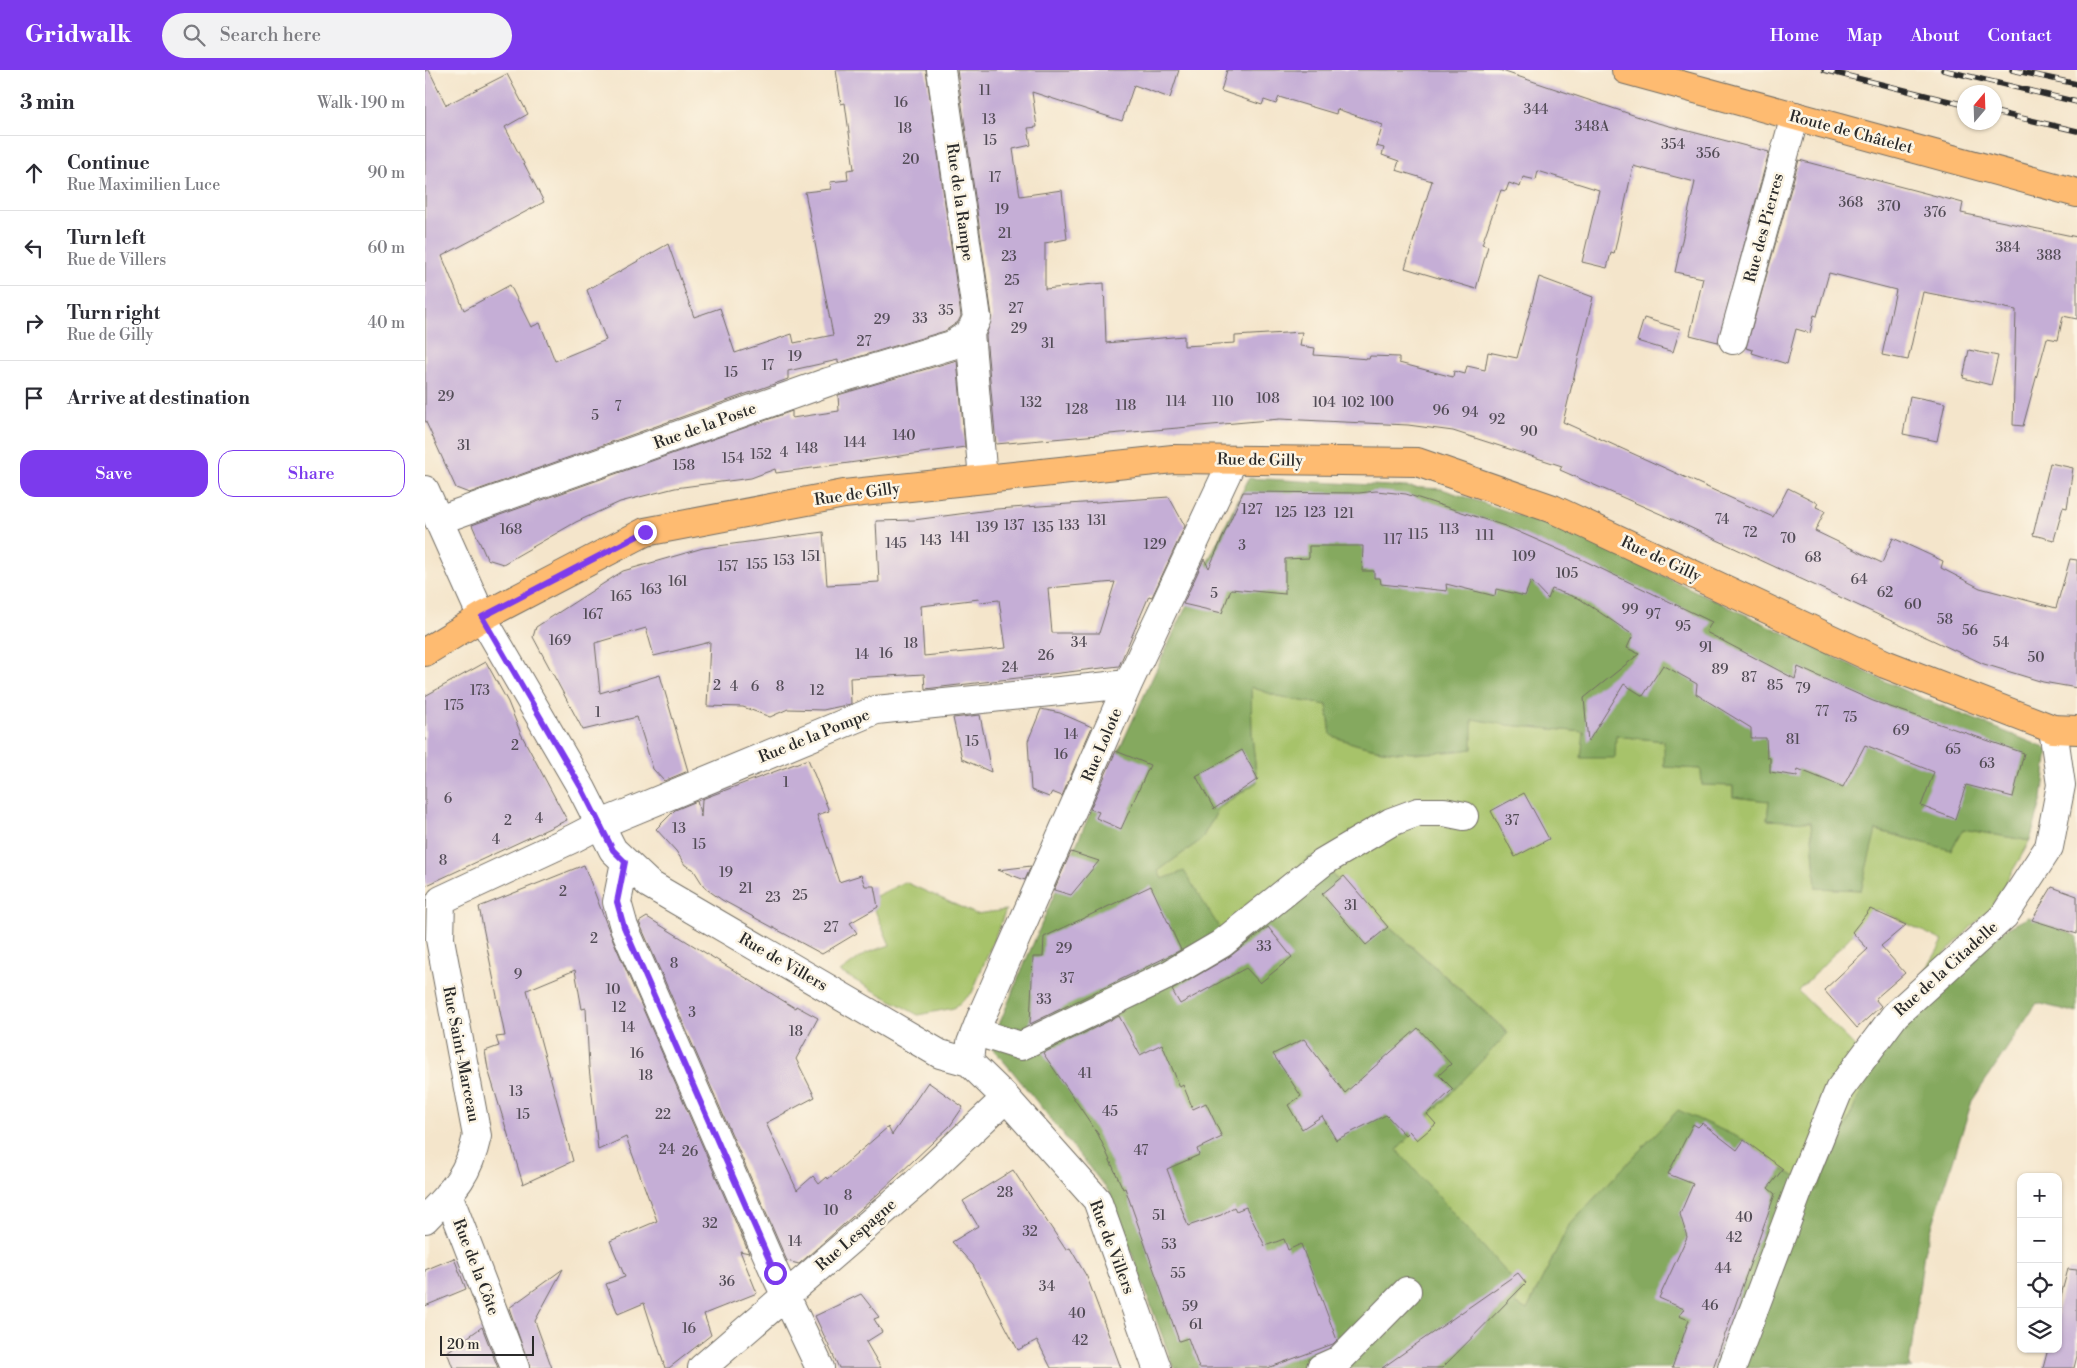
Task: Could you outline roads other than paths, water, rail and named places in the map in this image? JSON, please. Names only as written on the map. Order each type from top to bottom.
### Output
[{"type":"main road","name":"Route de Châtelet","points":[[1626,70],[2077,194]]},
{"type":"main road","name":"Rue de Gilly","points":[[429,644],[645,532],[844,494],[1173,459],[1417,462],[1553,509],[1885,664],[2065,730]]},
{"type":"street","name":"Rue de la Rampe","points":[[941,70],[977,318],[970,333],[983,479]]},
{"type":"street","name":"Rue des Pierres","points":[[1733,340],[1795,116]]},
{"type":"street","name":"Rue de la Poste","points":[[439,520],[828,382],[952,345],[970,333]]},
{"type":"street","name":"Rue Lolote","points":[[969,1062],[971,1044],[976,1032],[1128,684],[1233,460]]},
{"type":"street","name":"Rue de Villers","points":[[425,490],[482,617],[601,824],[613,850],[649,884],[856,1003],[940,1054],[969,1062],[1007,1098],[1097,1200],[1157,1368]]},
{"type":"street","name":"Rue de la Pompe","points":[[601,824],[876,710],[1128,684]]},
{"type":"street","name":"Rue de la Citadelle","points":[[1732,1368],[1801,1181],[1839,1090],[1895,1014],[2004,916],[2049,847],[2061,784],[2065,730]]},
{"type":"street","points":[[976,1032],[1021,1046],[1170,974],[1221,944],[1323,862],[1391,822],[1418,812],[1444,812],[1464,816]]},
{"type":"street","name":"Rue Saint-Marceau","points":[[425,1218],[463,1177],[471,1160],[477,1136],[433,904],[601,824]]},
{"type":"street","points":[[625,862],[617,902],[624,927],[775,1273],[819,1368]]},
{"type":"street","name":"Rue Lespagne","points":[[702,1368],[915,1184],[1007,1098]]},
{"type":"street","name":"Rue de la Côte","points":[[448,1194],[515,1368]]},
{"type":"street","points":[[1321,1368],[1339,1360],[1407,1291]]},
{"type":"railway","points":[[1824,70],[1957,103]]},
{"type":"railway","points":[[1943,70],[2077,102]]},
{"type":"railway","points":[[2012,70],[2077,84]]},
{"type":"railway","points":[[2002,114],[2077,131]]}]
